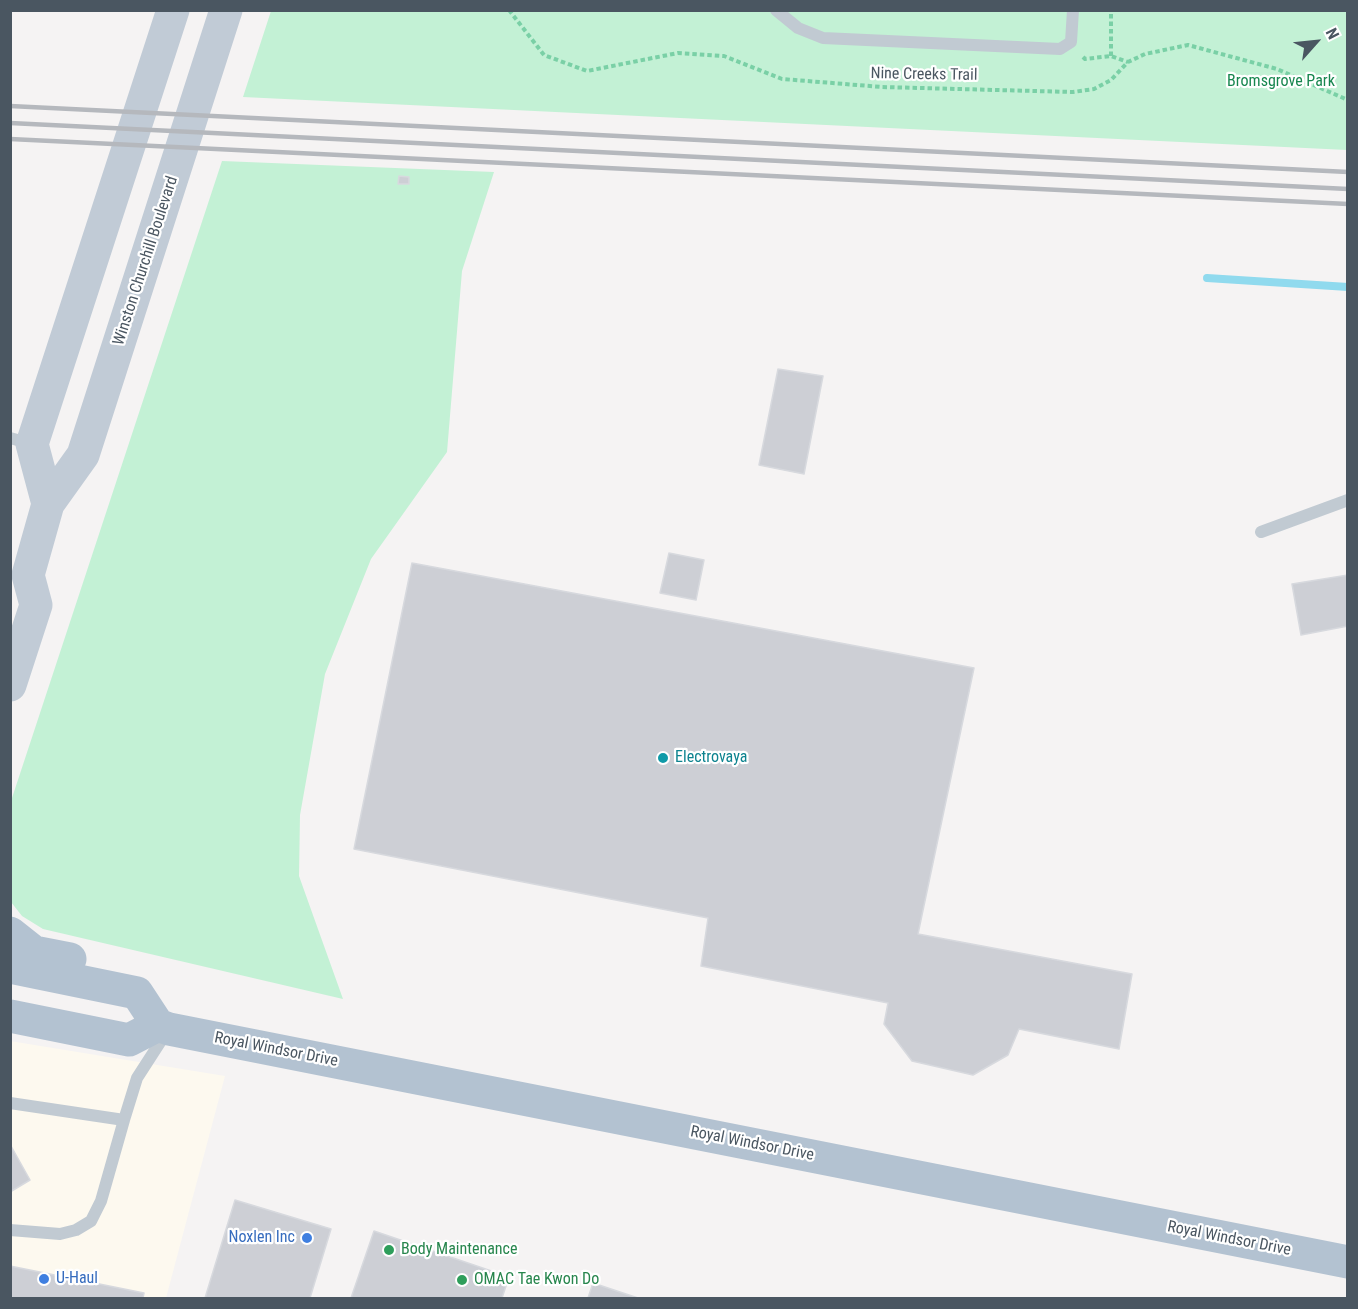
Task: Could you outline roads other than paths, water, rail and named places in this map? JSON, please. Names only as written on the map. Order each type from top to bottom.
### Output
[{"type":"main road","points":[[48,504],[21,441],[173,10]]},
{"type":"main road","name":"Winston Churchill Boulevard","points":[[10,685],[36,605],[19,577],[48,504],[83,455],[226,10]]},
{"type":"main road","points":[[10,933],[34,952],[101,966],[123,990]]},
{"type":"main road","points":[[10,967],[137,993],[163,1027],[129,1040],[10,1016]]},
{"type":"main road","name":"Royal Windsor Drive","points":[[163,1027],[1347,1262]]},
{"type":"lane","points":[[776,10],[798,28],[823,38],[1060,49],[1071,42],[1073,10]]},
{"type":"lane","points":[[1261,532],[1347,500]]},
{"type":"lane","points":[[10,1230],[60,1234],[76,1230],[91,1221],[100,1202],[137,1078],[163,1027]]},
{"type":"lane","points":[[10,1103],[124,1119]]},
{"type":"waterway","points":[[1207,278],[1348,287]]},
{"type":"railway","points":[[10,106],[1348,172]]},
{"type":"railway","points":[[10,123],[1348,189]]},
{"type":"railway","points":[[10,139],[1348,204]]},
{"type":"place","name":"Electrovaya","points":[[663,758]]},
{"type":"place","name":"Noxlen Inc","points":[[307,1238]]},
{"type":"place","name":"Body Maintenance","points":[[389,1250]]},
{"type":"place","name":"U-Haul","points":[[44,1279]]},
{"type":"place","name":"OMAC Tae Kwon Do","points":[[462,1280]]},
{"type":"park label","name":"Bromsgrove Park","points":[[1281,82]]}]
